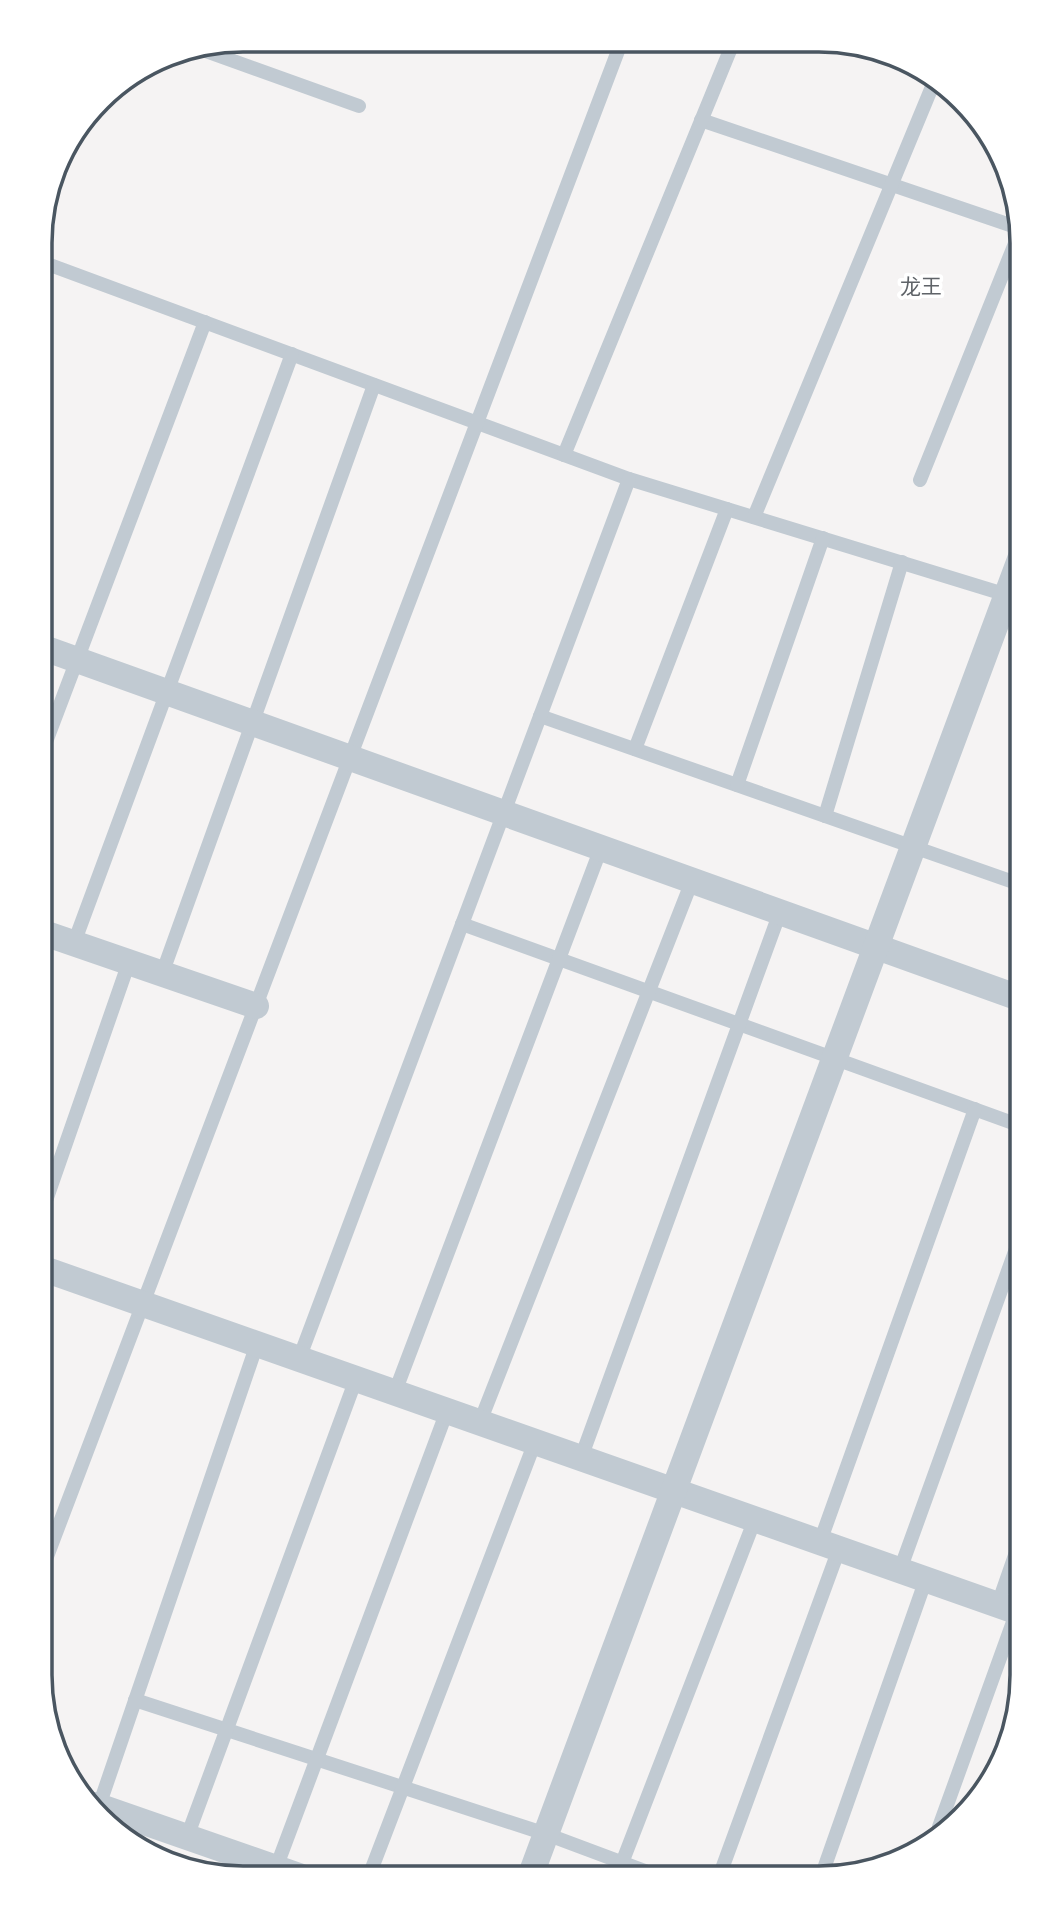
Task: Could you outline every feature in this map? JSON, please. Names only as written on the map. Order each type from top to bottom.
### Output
[{"type":"street","points":[[534,1866],[1010,587]]},
{"type":"street","points":[[52,651],[1009,995]]},
{"type":"street","points":[[52,937],[256,1006]]},
{"type":"street","points":[[52,1272],[1009,1608]]},
{"type":"street","points":[[109,1809],[271,1866]]},
{"type":"lane","points":[[52,1544],[617,52]]},
{"type":"lane","points":[[565,455],[729,52]]},
{"type":"lane","points":[[216,55],[359,106]]},
{"type":"lane","points":[[754,517],[931,90]]},
{"type":"lane","points":[[701,120],[1009,226]]},
{"type":"lane","points":[[920,480],[1010,253]]},
{"type":"lane","points":[[52,266],[629,478],[1007,595]]},
{"type":"lane","points":[[52,726],[205,322]]},
{"type":"lane","points":[[74,943],[292,354]]},
{"type":"lane","points":[[162,974],[374,385]]},
{"type":"lane","points":[[299,1359],[629,478]]},
{"type":"lane","points":[[635,749],[727,509]]},
{"type":"lane","points":[[737,785],[823,538]]},
{"type":"lane","points":[[825,816],[902,562]]},
{"type":"lane","points":[[540,716],[1010,881]]},
{"type":"lane","points":[[395,1392],[601,848]]},
{"type":"lane","points":[[480,1422],[692,881]]},
{"type":"lane","points":[[581,1458],[780,912]]},
{"type":"lane","points":[[463,923],[1009,1122]]},
{"type":"lane","points":[[52,1183],[129,962]]},
{"type":"lane","points":[[723,1866],[975,1109]]},
{"type":"lane","points":[[900,1570],[1009,1267]]},
{"type":"lane","points":[[99,1799],[257,1344]]},
{"type":"lane","points":[[187,1837],[356,1379]]},
{"type":"lane","points":[[290,1866],[317,1760],[447,1411]]},
{"type":"lane","points":[[373,1866],[536,1442]]},
{"type":"lane","points":[[622,1863],[755,1519]]},
{"type":"lane","points":[[825,1865],[926,1579]]},
{"type":"lane","points":[[942,1820],[1009,1618]]},
{"type":"lane","points":[[135,1700],[546,1834],[630,1866]]},
{"type":"district","name":"龙王","points":[[921,287]]}]
